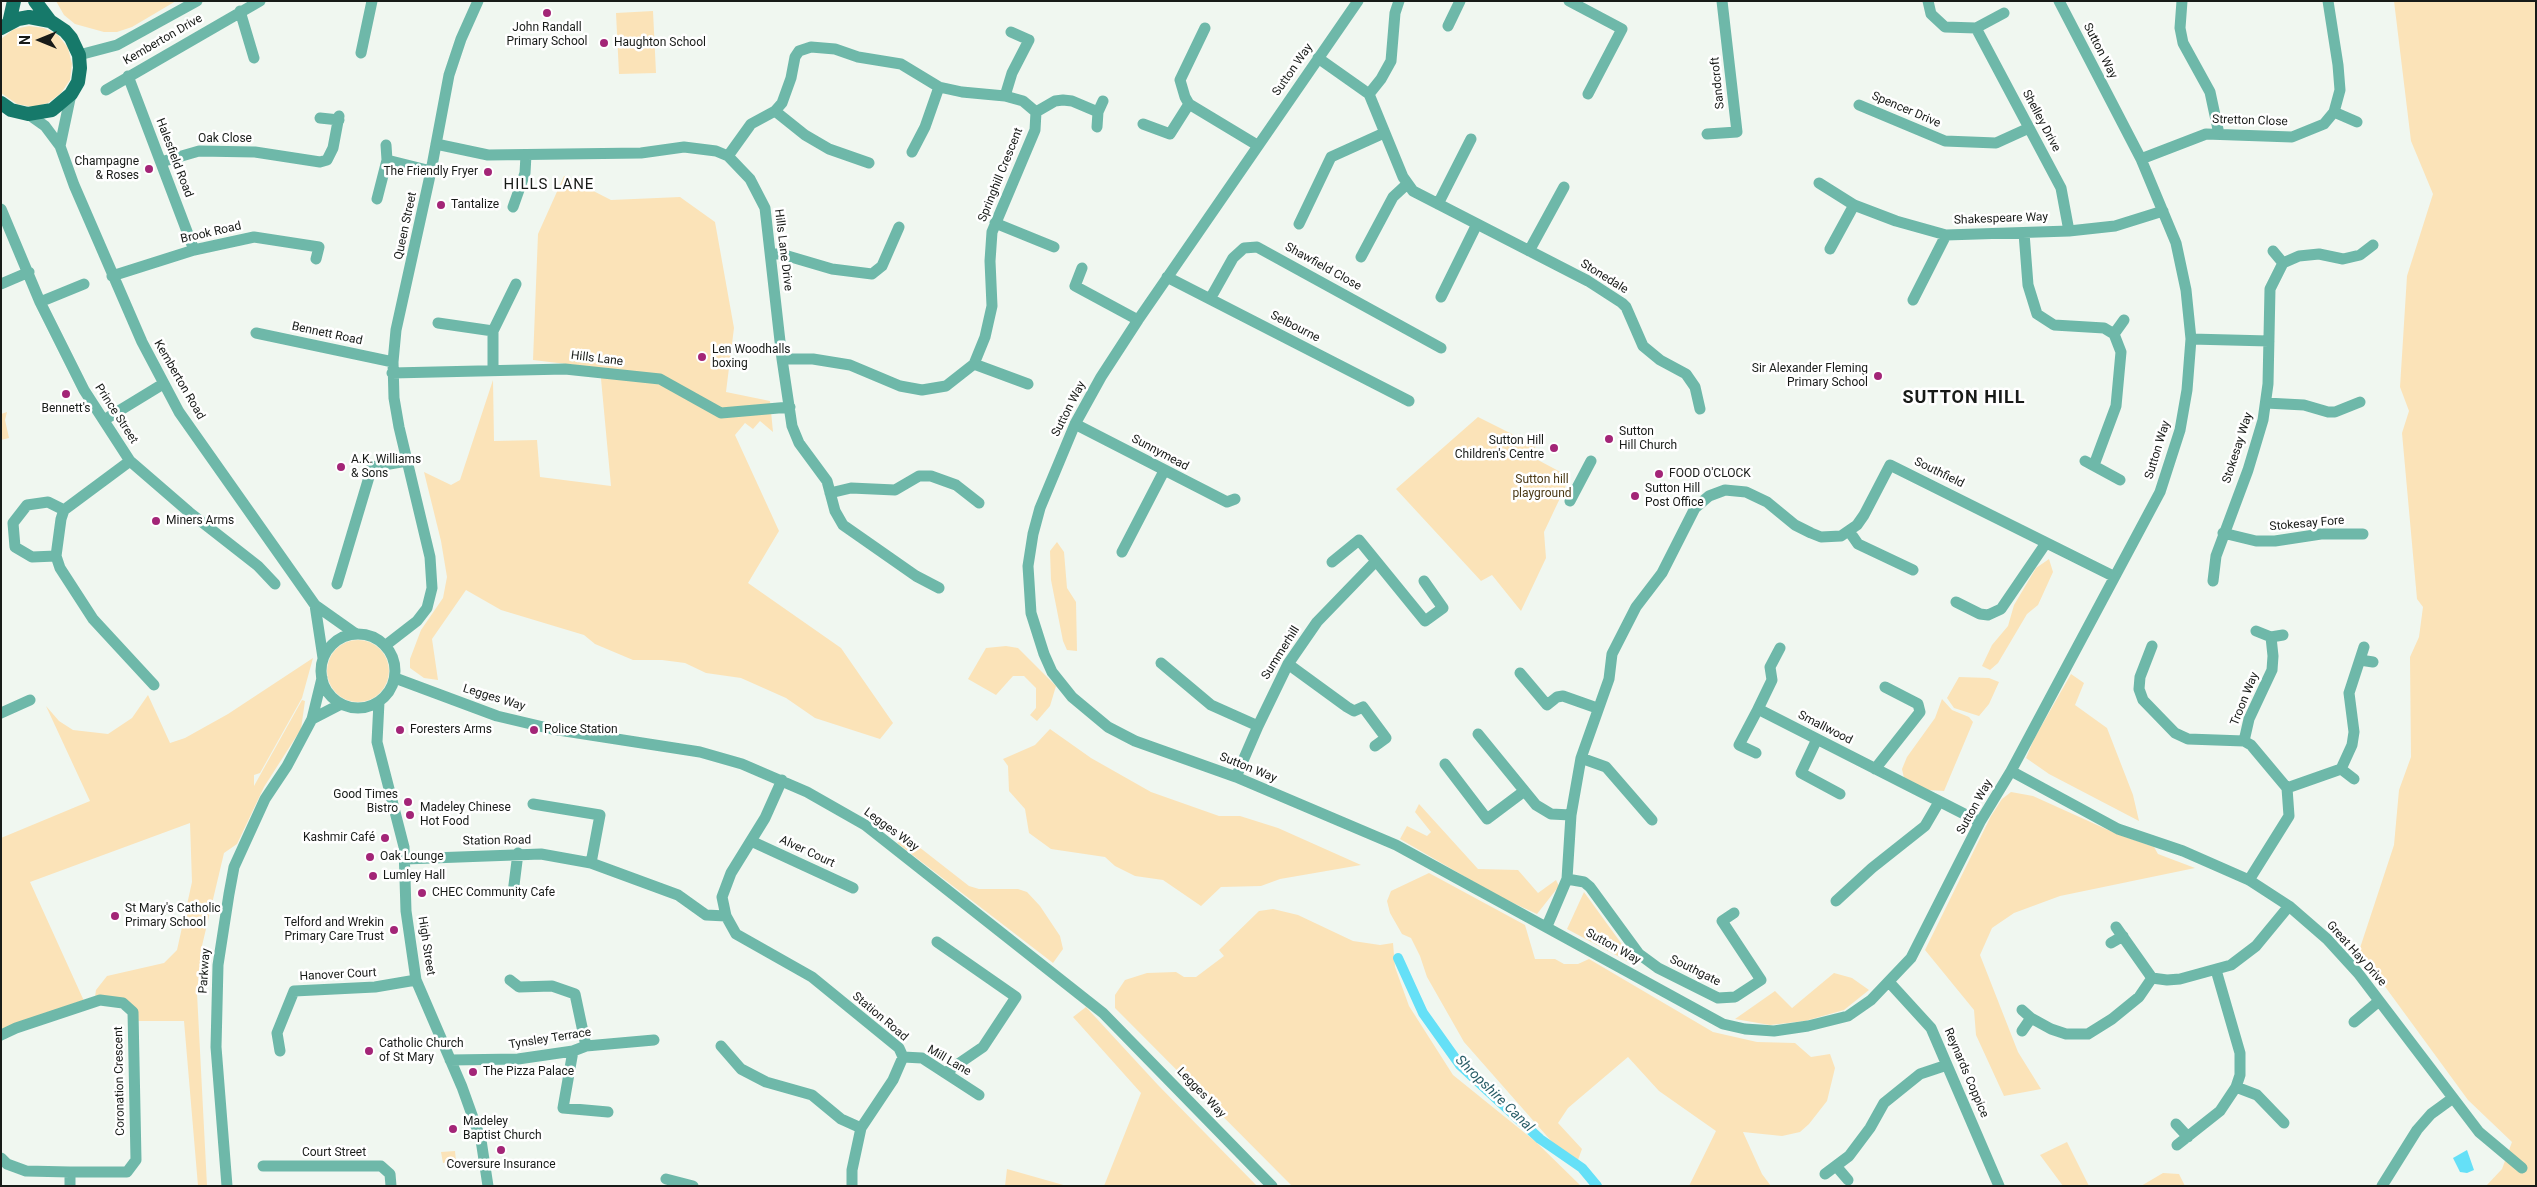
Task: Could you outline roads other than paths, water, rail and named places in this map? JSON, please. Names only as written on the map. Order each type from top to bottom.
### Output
[{"type":"main road","points":[[5,26],[14,1]]},
{"type":"main road","points":[[5,108],[28,114],[52,110],[71,94],[79,75],[79,55],[66,31],[50,21],[35,1]]},
{"type":"main road","points":[[5,26],[29,17],[50,21]]},
{"type":"street","points":[[79,55],[118,45],[197,1]]},
{"type":"street","name":"Kemberton Drive","points":[[106,90],[260,1]]},
{"type":"street","points":[[362,53],[372,1]]},
{"type":"street","name":"Queen Street","points":[[386,645],[417,621],[427,608],[432,588],[430,557],[394,398],[392,368],[396,330],[432,171],[449,75],[461,39],[478,1]]},
{"type":"street","name":"Sutton Way","points":[[1358,1],[1138,320],[1101,377],[1074,424],[1040,508],[1033,534],[1028,566],[1031,613],[1037,635],[1052,672],[1077,702],[1108,727],[1135,741],[1236,777],[1396,845],[1723,1024],[1745,1029],[1774,1031],[1808,1026],[1848,1016],[1871,1000],[1911,958],[1980,822],[2012,770],[2113,576],[2160,492],[2173,454],[2187,390],[2191,339],[2186,290],[2176,243],[2141,160],[2059,1]]},
{"type":"street","points":[[1369,94],[1381,79],[1391,61],[1395,12],[1399,1]]},
{"type":"street","points":[[1448,26],[1460,1]]},
{"type":"street","points":[[1569,1],[1622,28],[1588,94]]},
{"type":"street","name":"Sandcroft","points":[[1707,134],[1737,132],[1722,1]]},
{"type":"street","points":[[1928,1],[1931,14],[1945,27],[1976,28],[2004,13]]},
{"type":"street","points":[[2182,1],[2180,28],[2182,43],[2210,92],[2219,134]]},
{"type":"street","points":[[2328,1],[2340,90],[2334,112],[2357,122]]},
{"type":"street","points":[[240,11],[254,58]]},
{"type":"street","points":[[1205,28],[1180,80],[1189,104],[1257,145]]},
{"type":"street","name":"Shelley Drive","points":[[1976,28],[2061,188],[2069,231]]},
{"type":"street","points":[[1005,96],[1012,73],[1029,40],[1011,32]]},
{"type":"street","points":[[728,156],[751,124],[775,111],[786,94],[795,57],[799,51],[811,47],[835,49],[858,57],[901,64],[939,87],[962,92],[1005,96],[1023,101],[1036,112],[1055,101],[1063,100],[1072,101],[1098,112]]},
{"type":"street","points":[[1318,58],[1369,94],[1406,185],[1393,197],[1361,257]]},
{"type":"street","name":"Halesfield Road","points":[[128,76],[194,250]]},
{"type":"street","points":[[912,152],[925,127],[939,87]]},
{"type":"street","points":[[60,146],[71,94]]},
{"type":"street","points":[[1097,128],[1098,112],[1103,101]]},
{"type":"street","points":[[1143,124],[1170,134],[1189,104]]},
{"type":"street","name":"Spencer Drive","points":[[1859,105],[1875,105],[1945,141],[1996,143],[2029,128]]},
{"type":"street","points":[[775,111],[805,136],[829,149],[869,163]]},
{"type":"street","name":"Springhill Crescent","points":[[782,359],[813,359],[850,365],[900,386],[922,390],[946,386],[974,364],[985,337],[992,306],[990,246],[995,223],[1035,130],[1036,112]]},
{"type":"street","name":"Stretton Close","points":[[2141,160],[2206,134],[2292,137],[2324,124],[2334,112]]},
{"type":"street","name":"Kemberton Road","points":[[28,114],[45,126],[60,146],[112,276],[163,384],[179,412],[315,605],[356,634]]},
{"type":"street","name":"Oak Close","points":[[161,162],[198,151],[255,152],[320,162],[327,160],[333,148],[339,118],[320,118]]},
{"type":"street","points":[[1298,224],[1331,157],[1384,133]]},
{"type":"street","points":[[1438,204],[1471,139]]},
{"type":"street","name":"Hills Lane Drive","points":[[436,144],[488,155],[641,153],[684,147],[716,151],[728,156],[742,168],[758,191],[765,208],[782,359],[797,439],[804,452],[827,481],[839,518],[848,530],[902,564],[916,576],[939,588]]},
{"type":"street","points":[[377,199],[387,160],[386,145]]},
{"type":"street","points":[[513,207],[525,173],[526,154]]},
{"type":"street","points":[[387,160],[432,171]]},
{"type":"street","name":"Shakespeare Way","points":[[1818,183],[1854,205],[1896,221],[1946,235],[2069,231],[2116,226],[2163,211]]},
{"type":"street","name":"Stonedale","points":[[1406,185],[1413,191],[1598,287],[1622,303],[1626,307],[1643,346],[1660,360],[1686,374],[1695,387],[1700,409]]},
{"type":"street","points":[[1529,251],[1564,187]]},
{"type":"street","points":[[1830,249],[1854,205]]},
{"type":"street","name":"Prince Street","points":[[1,208],[40,302],[84,390],[130,462],[189,512],[258,566],[275,584]]},
{"type":"street","points":[[995,223],[1054,247]]},
{"type":"street","points":[[1441,297],[1477,224]]},
{"type":"street","points":[[771,254],[781,254],[832,268],[872,274],[882,266],[899,228]]},
{"type":"street","points":[[2024,233],[2028,285],[2037,314],[2054,326],[2104,328],[2114,334],[2121,352],[2116,406],[2090,463],[2120,480]]},
{"type":"street","points":[[1914,300],[1946,235]]},
{"type":"street","name":"Brook Road","points":[[112,276],[194,250],[254,237],[320,242],[316,259]]},
{"type":"street","points":[[2274,251],[2283,263],[2299,256],[2318,254],[2344,259],[2360,255],[2374,245]]},
{"type":"street","name":"Shawfield Close","points":[[1210,299],[1233,258],[1244,248],[1258,247],[1441,348]]},
{"type":"street","name":"Stokesay Way","points":[[2213,581],[2216,556],[2223,533],[2248,470],[2263,420],[2266,403],[2270,289],[2283,263]]},
{"type":"street","points":[[1082,268],[1075,286],[1138,320]]},
{"type":"street","points":[[1,284],[28,272]]},
{"type":"street","name":"Selbourne","points":[[1167,278],[1410,401]]},
{"type":"street","points":[[40,302],[84,284]]},
{"type":"street","points":[[493,369],[493,331],[516,284]]},
{"type":"street","points":[[2114,334],[2124,320]]},
{"type":"street","points":[[438,323],[493,331]]},
{"type":"street","name":"Bennett Road","points":[[256,332],[392,368]]},
{"type":"street","points":[[2191,339],[2269,341]]},
{"type":"street","points":[[974,364],[1028,384]]},
{"type":"street","name":"Hills Lane","points":[[392,368],[565,369],[660,379],[721,413],[790,407]]},
{"type":"street","points":[[104,420],[163,384]]},
{"type":"street","points":[[2266,403],[2304,406],[2335,412],[2360,402]]},
{"type":"street","name":"Sunnymead","points":[[1074,424],[1227,502],[1235,499]]},
{"type":"street","points":[[337,584],[372,467],[407,461]]},
{"type":"street","points":[[130,462],[64,510],[56,556],[60,568],[92,619],[154,685]]},
{"type":"street","points":[[1570,501],[1591,462]]},
{"type":"street","name":"Southfield","points":[[1849,531],[1864,515],[1890,464],[2113,576]]},
{"type":"street","points":[[1122,552],[1164,471]]},
{"type":"street","points":[[830,493],[851,488],[895,490],[919,476],[931,476],[956,485],[980,503]]},
{"type":"street","points":[[1547,926],[1567,879],[1571,814],[1581,758],[1597,708],[1609,679],[1612,654],[1636,606],[1662,573],[1695,508],[1709,496],[1725,490],[1740,491],[1755,496],[1776,509],[1795,525],[1811,533],[1831,537],[1841,536],[1849,531],[1858,544],[1913,570]]},
{"type":"street","points":[[56,556],[32,557],[15,547],[13,523],[27,505],[48,502],[64,510]]},
{"type":"street","name":"Stokesay Fore","points":[[2223,533],[2256,541],[2275,541],[2322,534],[2363,534]]},
{"type":"street","points":[[1332,562],[1359,540],[1424,621],[1443,608],[1424,581]]},
{"type":"street","points":[[1956,602],[1980,614],[1988,614],[2001,609],[2046,543]]},
{"type":"street","name":"Summerhill","points":[[1236,777],[1288,664],[1317,622],[1376,561]]},
{"type":"street","name":"Kemberton Road","points":[[315,605],[323,658]]},
{"type":"street","points":[[2256,631],[2271,638],[2283,635]]},
{"type":"street","points":[[356,634],[376,638],[386,645],[392,655],[395,678],[390,691],[379,702],[366,707],[351,707],[341,704],[326,689],[322,678],[323,658],[335,642],[356,634]]},
{"type":"street","name":"Troon Way","points":[[2244,741],[2249,719],[2272,670],[2274,656],[2271,638]]},
{"type":"street","points":[[2152,646],[2140,677],[2139,689],[2143,700],[2175,733],[2188,739],[2244,741],[2256,749],[2287,788],[2289,816],[2249,880]]},
{"type":"street","points":[[2287,788],[2342,768],[2352,745],[2354,732],[2349,693],[2364,647]]},
{"type":"street","points":[[1756,753],[1739,745],[1772,680],[1770,667],[1780,648]]},
{"type":"street","points":[[2360,660],[2374,662]]},
{"type":"street","points":[[1161,663],[1211,705],[1258,726]]},
{"type":"street","points":[[1288,664],[1347,707],[1354,711],[1363,707],[1386,738],[1376,746]]},
{"type":"street","points":[[1520,673],[1547,705],[1557,697],[1563,696],[1597,708]]},
{"type":"street","name":"Parkway","points":[[227,1186],[216,1047],[218,965],[234,867],[262,806],[312,719],[322,678]]},
{"type":"street","name":"Legges Way","points":[[395,678],[497,716],[552,728],[700,752],[742,764],[782,780],[865,825],[1076,989],[1128,1037],[1272,1186]]},
{"type":"street","points":[[1875,769],[1920,712],[1918,704],[1885,687]]},
{"type":"street","points":[[1,713],[30,700]]},
{"type":"street","name":"High Street","points":[[379,702],[377,742],[405,859],[406,911],[416,980],[462,1087],[481,1140],[488,1186]]},
{"type":"street","points":[[312,719],[341,704]]},
{"type":"street","name":"Smallwood","points":[[1758,709],[1980,822]]},
{"type":"street","points":[[1478,734],[1523,792],[1543,810],[1551,814],[1571,814]]},
{"type":"street","points":[[1817,739],[1801,772],[1840,794]]},
{"type":"street","points":[[1581,758],[1606,767],[1652,820]]},
{"type":"street","points":[[1445,764],[1487,819],[1523,792]]},
{"type":"street","points":[[2342,768],[2354,779]]},
{"type":"street","name":"Great Hay Drive","points":[[2012,770],[2118,829],[2183,851],[2249,880],[2289,906],[2327,939],[2379,1001],[2479,1132],[2522,1168]]},
{"type":"street","points":[[726,916],[722,898],[731,873],[765,818],[782,780]]},
{"type":"street","points":[[1836,901],[1872,868],[1925,826],[1939,802]]},
{"type":"street","points":[[533,804],[600,815],[591,863]]},
{"type":"street","name":"Alver Court","points":[[751,841],[852,888]]},
{"type":"street","points":[[513,893],[518,854]]},
{"type":"street","name":"Station Road","points":[[405,859],[541,854],[591,863],[678,895],[706,915],[726,916],[736,934],[812,977],[899,1048],[903,1057],[894,1080],[862,1128],[852,1170],[852,1186]]},
{"type":"street","name":"Southgate","points":[[1567,879],[1584,882],[1590,887],[1627,939],[1651,963],[1718,998],[1735,997],[1761,980],[1722,922],[1734,913]]},
{"type":"street","points":[[2111,943],[2120,932],[2152,978],[2180,979],[2216,970],[2243,958],[2256,946],[2289,906]]},
{"type":"street","points":[[937,942],[949,957],[1016,997],[983,1047],[946,1073]]},
{"type":"street","points":[[2177,1145],[2220,1111],[2236,1087],[2240,1074],[2240,1053],[2216,970]]},
{"type":"street","points":[[2022,1010],[2031,1018],[2066,1034],[2088,1034],[2112,1019],[2139,997],[2152,978]]},
{"type":"street","name":"Hanover Court","points":[[280,1050],[277,1033],[294,991],[376,987],[416,980]]},
{"type":"street","points":[[510,980],[519,988],[552,986],[575,994],[586,1046]]},
{"type":"street","name":"Reynards Coppice","points":[[1889,982],[1931,1028],[2000,1186]]},
{"type":"street","name":"Coronation Crescent","points":[[1,1036],[16,1028],[100,1000],[123,1003],[132,1012],[136,1160],[127,1172],[26,1172],[7,1164],[1,1158]]},
{"type":"street","points":[[2354,1022],[2379,1001]]},
{"type":"street","points":[[2022,1031],[2031,1018]]},
{"type":"street","name":"Tynsley Terrace","points":[[450,1060],[518,1059],[573,1051],[586,1046],[654,1040]]},
{"type":"street","points":[[721,1046],[728,1062],[766,1082],[812,1095],[841,1119],[862,1128]]},
{"type":"street","points":[[573,1051],[564,1108],[608,1112]]},
{"type":"street","name":"Mill Lane","points":[[903,1057],[922,1058],[979,1095]]},
{"type":"street","points":[[1825,1174],[1849,1156],[1870,1128],[1884,1103],[1920,1074],[1947,1064]]},
{"type":"street","points":[[2236,1087],[2257,1095],[2284,1124]]},
{"type":"street","points":[[2382,1186],[2417,1130],[2431,1114],[2453,1098]]},
{"type":"street","points":[[2176,1124],[2188,1137]]},
{"type":"street","name":"Court Street","points":[[263,1166],[381,1166],[390,1174],[390,1186]]},
{"type":"street","points":[[1836,1166],[1848,1180]]},
{"type":"street","points":[[70,1172],[70,1186]]},
{"type":"street","points":[[666,1179],[693,1186]]},
{"type":"water","points":[[2467,1150],[2474,1170],[2467,1173],[2460,1172],[2453,1158]]},
{"type":"waterway","name":"Shropshire Canal","points":[[1398,958],[1423,1013],[1460,1065],[1540,1139],[1582,1168],[1597,1186]]},
{"type":"place","name":"John Randall Primary School","points":[[547,13]]},
{"type":"place","name":"Haughton School","points":[[604,43]]},
{"type":"place","name":"Champagne & Roses","points":[[149,169]]},
{"type":"place","name":"The Friendly Fryer","points":[[488,172]]},
{"type":"place","name":"Tantalize","points":[[441,205]]},
{"type":"place","name":"Len Woodhalls boxing","points":[[702,357]]},
{"type":"place","name":"Sir Alexander Fleming Primary School","points":[[1878,376]]},
{"type":"place","name":"Bennett's","points":[[66,394]]},
{"type":"place","name":"Sutton Hill Church","points":[[1609,439]]},
{"type":"place","name":"Sutton Hill Children's Centre","points":[[1554,448]]},
{"type":"place","name":"A.K. Williams & Sons","points":[[341,467]]},
{"type":"place","name":"FOOD O'CLOCK","points":[[1659,474]]},
{"type":"place","name":"Sutton Hill Post Office","points":[[1635,496]]},
{"type":"place","name":"Miners Arms","points":[[156,521]]},
{"type":"place","name":"Foresters Arms","points":[[400,730]]},
{"type":"place","name":"Police Station","points":[[534,730]]},
{"type":"place","name":"Good Times Bistro","points":[[408,802]]},
{"type":"place","name":"Madeley Chinese Hot Food","points":[[410,815]]},
{"type":"place","name":"Kashmir Café","points":[[385,838]]},
{"type":"place","name":"Oak Lounge","points":[[370,857]]},
{"type":"place","name":"Lumley Hall","points":[[373,876]]},
{"type":"place","name":"CHEC Community Cafe","points":[[422,893]]},
{"type":"place","name":"St Mary's Catholic Primary School","points":[[115,916]]},
{"type":"place","name":"Telford and Wrekin Primary Care Trust","points":[[394,930]]},
{"type":"place","name":"Catholic Church of St Mary","points":[[369,1051]]},
{"type":"place","name":"The Pizza Palace","points":[[473,1072]]},
{"type":"place","name":"Madeley Baptist Church","points":[[453,1129]]},
{"type":"place","name":"Coversure Insurance","points":[[501,1150]]},
{"type":"district","name":"HILLS LANE","points":[[549,185]]},
{"type":"district","name":"SUTTON HILL","points":[[1964,398]]},
{"type":"park label","name":"Sutton hill playground","points":[[1542,487]]}]
